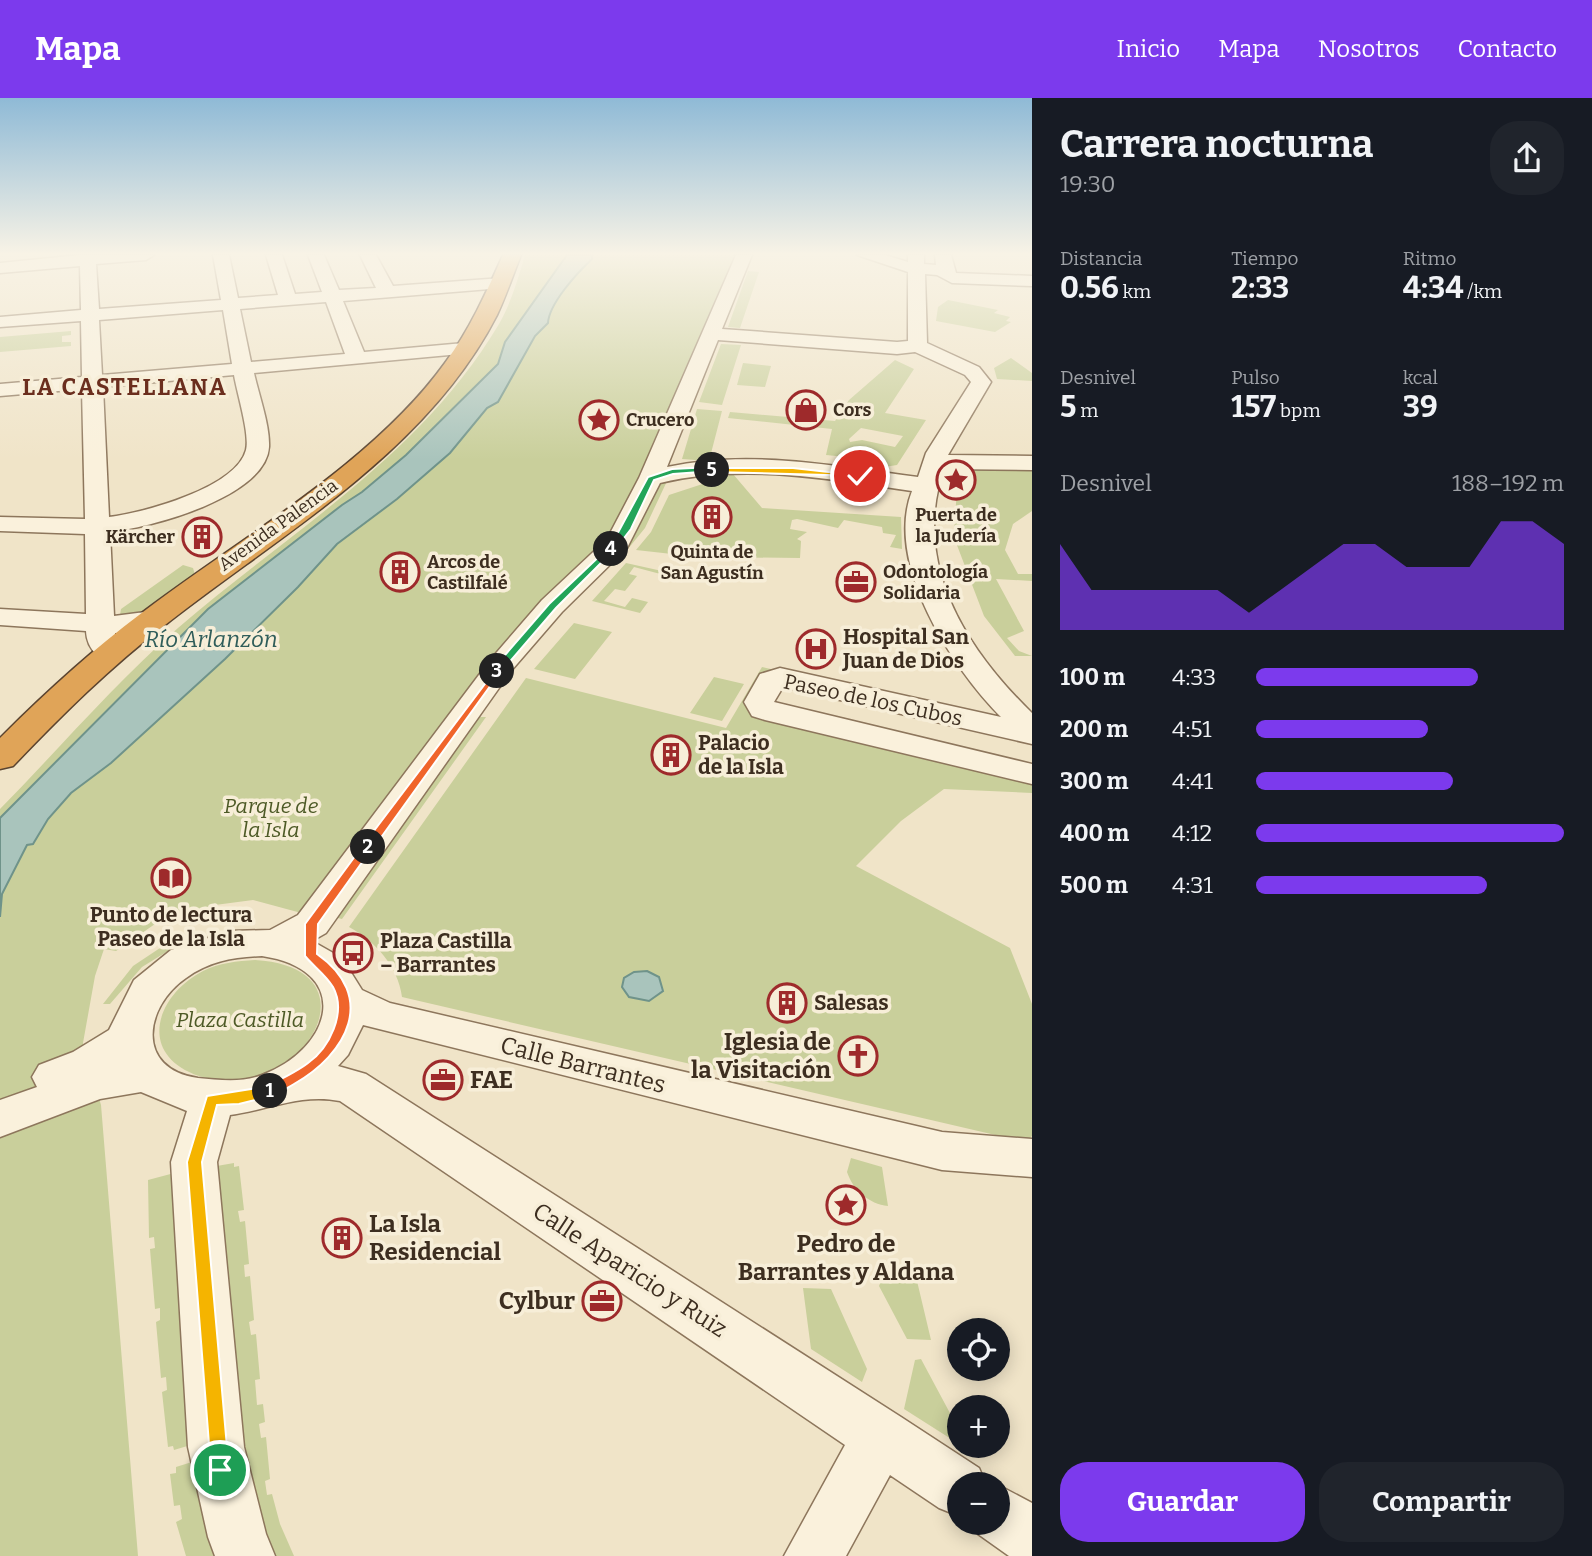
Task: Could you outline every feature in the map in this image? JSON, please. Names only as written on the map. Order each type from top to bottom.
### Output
[{"type":"highway","name":"Avenida Palencia","points":[[0,758],[109,640],[152,619],[366,460],[406,421],[483,323]]},
{"type":"street","points":[[12,618],[109,640],[97,526],[97,382],[91,323]]},
{"type":"street","points":[[0,524],[32,527],[97,526],[161,515],[192,505],[246,470],[256,457],[258,446],[233,323]]},
{"type":"street","points":[[343,323],[357,359]]},
{"type":"street","points":[[299,941],[508,657],[552,606],[618,543],[659,472],[716,323]]},
{"type":"street","points":[[712,334],[897,348],[918,346],[918,323]]},
{"type":"street","name":"Paseo de los Cubos","points":[[918,346],[972,371],[981,382],[937,453],[937,461],[922,485],[920,525],[927,575],[936,605],[966,653],[999,698],[1032,733]]},
{"type":"street","points":[[0,390],[62,384],[72,390],[97,382],[464,349]]},
{"type":"street","points":[[985,461],[1032,440]]},
{"type":"street","points":[[937,461],[1032,463]]},
{"type":"street","points":[[659,472],[793,470],[922,485]]},
{"type":"street","name":"Paseo de los Cubos","points":[[1032,733],[780,677],[772,680],[759,702],[763,709],[1032,774]]},
{"type":"street","points":[[299,941],[333,974],[344,999],[344,1018],[337,1039],[323,1058],[291,1082],[253,1096],[212,1100],[180,1093],[139,1055],[138,1005],[152,985],[172,968],[195,955],[222,946],[249,942],[299,941]]},
{"type":"street","name":"Calle Barrantes","points":[[344,999],[380,1016],[888,1139],[942,1151],[1032,1158]]},
{"type":"street","points":[[0,1119],[92,1074],[139,1055]]},
{"type":"street","points":[[0,1096],[92,1074]]},
{"type":"street","name":"Calle Aparicio y Ruiz","points":[[291,1082],[320,1080],[351,1086],[947,1480]]},
{"type":"street","points":[[212,1100],[194,1162],[216,1447],[237,1537],[245,1556]]},
{"type":"street","points":[[814,1556],[881,1436]]},
{"type":"street","points":[[1010,1522],[1032,1537]]},
{"type":"green space","name":"Parque de la Isla","points":[[706,323],[616,529],[305,914],[253,900],[215,905],[155,924],[116,951],[104,949],[95,976],[83,1043],[101,1105],[138,1556],[0,1556],[0,809],[110,694],[178,628],[393,453],[467,371],[499,324]]},
{"type":"green space","points":[[729,323],[742,323],[740,328],[728,327]]},
{"type":"green space","points":[[947,323],[1009,323],[995,332]]},
{"type":"green space","points":[[71,331],[71,335],[62,336],[62,342],[71,342],[71,346],[0,352],[0,337]]},
{"type":"green space","points":[[721,344],[741,345],[722,405],[699,402]]},
{"type":"green space","points":[[1011,358],[1032,373],[1032,381],[997,379],[994,368]]},
{"type":"green space","points":[[895,360],[914,369],[885,413],[926,420],[897,465],[878,468],[873,474],[844,470],[846,457],[826,455],[832,429],[728,418],[730,412],[835,421],[849,400]],"holes":[[[861,428],[903,436],[895,447],[862,440],[850,442],[849,439]]]},
{"type":"green space","points":[[743,363],[771,366],[765,387],[737,385]]},
{"type":"green space","points":[[697,409],[722,411],[709,461],[682,459]]},
{"type":"green space","points":[[944,469],[1032,469],[1032,511],[1013,524],[1005,550],[1018,574],[1032,574],[1032,581],[996,579],[1024,631],[1007,638],[1019,651],[1032,656],[1015,656],[984,616],[955,540],[940,534],[954,531],[958,476]]},
{"type":"green space","points":[[733,474],[762,508],[901,517],[902,549],[890,547],[896,535],[883,533],[882,527],[844,520],[838,528],[797,519],[792,520],[790,529],[807,532],[797,539],[801,541],[800,558],[699,557],[636,550],[651,532],[669,495]]},
{"type":"green space","points":[[668,479],[645,528],[614,566],[603,565],[657,481]]},
{"type":"green space","points":[[626,563],[671,573],[668,576],[634,567],[629,574],[637,576],[625,591],[615,589],[604,601],[625,607],[632,598],[648,602],[640,613],[592,601]]},
{"type":"green space","points":[[183,565],[193,568],[195,575],[140,616],[120,615],[121,609]]},
{"type":"green space","points":[[574,623],[612,632],[575,679],[534,669]]},
{"type":"green space","points":[[762,667],[1001,722],[777,675],[750,706],[1032,778],[1032,793],[944,789],[901,821],[856,866],[1010,948],[1032,1004],[1032,1136],[1026,1142],[402,997],[396,975],[384,956],[368,939],[349,927],[526,678],[726,728]]},
{"type":"green space","points":[[714,677],[744,684],[722,721],[690,713]]},
{"type":"green space","points":[[476,717],[486,717],[342,919],[330,916]]},
{"type":"green space","points":[[172,940],[176,946],[142,967],[110,1004],[103,1004],[133,966]]},
{"type":"green space","name":"Plaza Castilla","points":[[255,960],[294,969],[315,986],[321,1009],[313,1034],[294,1056],[268,1073],[235,1081],[199,1076],[179,1066],[167,1054],[160,1040],[164,1010],[173,995],[209,968]]},
{"type":"green space","points":[[851,1158],[882,1167],[888,1206],[868,1199],[853,1185],[847,1172]]},
{"type":"green space","points":[[234,1163],[234,1167],[239,1166],[244,1210],[238,1211],[240,1222],[245,1221],[249,1264],[244,1265],[245,1277],[250,1276],[254,1320],[249,1322],[251,1335],[256,1334],[260,1379],[255,1380],[257,1405],[263,1404],[265,1422],[259,1424],[261,1438],[266,1437],[270,1479],[265,1481],[267,1495],[272,1494],[280,1524],[294,1556],[266,1556],[252,1523],[211,1167]]},
{"type":"green space","points":[[178,1172],[194,1444],[174,1450],[173,1446],[168,1447],[162,1392],[167,1390],[166,1377],[161,1378],[156,1322],[160,1320],[160,1308],[155,1309],[150,1249],[155,1248],[154,1237],[149,1238],[148,1180]]},
{"type":"green space","points":[[881,1281],[917,1281],[931,1340],[907,1339],[879,1286]]},
{"type":"green space","points":[[803,1288],[831,1289],[867,1369],[862,1382],[811,1349]]},
{"type":"green space","points":[[921,1359],[947,1408],[947,1436],[904,1409],[915,1360]]},
{"type":"green space","points":[[195,1461],[216,1556],[186,1556],[176,1522],[182,1519],[180,1505],[174,1506],[170,1474],[176,1473],[176,1467]]},
{"type":"water","name":"Río Arlanzón","points":[[519,323],[548,323],[535,336],[498,402],[487,408],[450,453],[397,499],[337,544],[225,659],[111,763],[71,793],[48,819],[33,844],[27,845],[2,894],[0,917],[0,818],[208,609],[362,492],[406,455],[498,364],[505,342]]},
{"type":"water","points":[[647,971],[659,977],[663,991],[649,1001],[629,997],[622,987],[624,978],[634,972]]},
{"type":"place","name":"Cors","points":[[806,410]]},
{"type":"place","name":"Crucero","points":[[599,420]]},
{"type":"place","name":"Puerta de la Judería","points":[[956,480]]},
{"type":"place","name":"Quinta de San Agustín","points":[[712,517]]},
{"type":"place","name":"Kärcher","points":[[202,537]]},
{"type":"place","name":"Arcos de Castilfalé","points":[[400,572]]},
{"type":"place","name":"Odontología Solidaria","points":[[856,582]]},
{"type":"place","name":"Hospital San Juan de Dios","points":[[816,649]]},
{"type":"place","name":"Palacio de la Isla","points":[[671,755]]},
{"type":"place","name":"Punto de lectura Paseo de la Isla","points":[[171,878]]},
{"type":"place","name":"Plaza Castilla – Barrantes","points":[[353,953]]},
{"type":"place","name":"Salesas","points":[[787,1003]]},
{"type":"place","name":"Iglesia de la Visitación","points":[[858,1056]]},
{"type":"place","name":"FAE","points":[[443,1080]]},
{"type":"place","name":"Pedro de Barrantes y Aldana","points":[[846,1205]]},
{"type":"place","name":"La Isla Residencial","points":[[342,1238]]},
{"type":"place","name":"Cylbur","points":[[602,1301]]},
{"type":"district","name":"LA CASTELLANA","points":[[125,387]]},
{"type":"route","points":[[220,1470],[194,1162],[212,1100],[253,1096],[279,1088],[313,1067],[337,1039],[344,1018],[344,999],[333,974],[311,956],[312,924],[501,665],[552,606],[618,543],[650,478],[672,471],[749,469],[860,476]]}]
